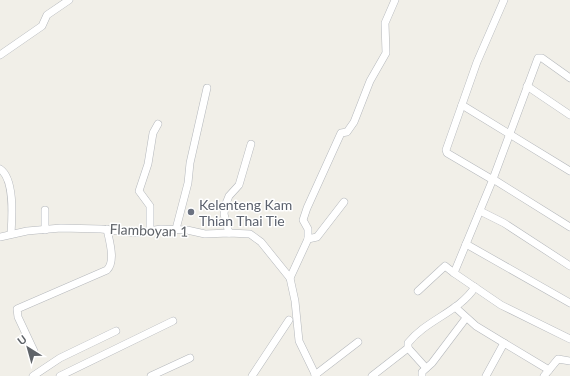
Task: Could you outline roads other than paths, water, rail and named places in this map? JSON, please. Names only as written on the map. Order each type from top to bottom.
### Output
[{"type":"street","points":[[0,55],[42,26],[47,15],[69,0]]},
{"type":"street","points":[[252,376],[290,320],[295,301],[290,278],[308,239],[308,229],[304,217],[341,133],[347,132],[354,122],[362,99],[386,53],[385,23],[395,0]]},
{"type":"street","points":[[504,0],[477,62],[446,151],[570,227]]},
{"type":"street","points":[[454,273],[493,180],[539,57],[570,78]]},
{"type":"street","points":[[527,86],[570,115]]},
{"type":"street","points":[[176,229],[188,183],[190,163],[207,88]]},
{"type":"street","points":[[462,105],[570,171]]},
{"type":"street","points":[[150,230],[150,206],[139,191],[148,164],[153,133],[158,124]]},
{"type":"street","points":[[229,233],[224,214],[225,206],[229,196],[239,185],[251,144]]},
{"type":"street","points":[[0,169],[8,178],[10,190],[11,234]]},
{"type":"street","points":[[308,239],[317,237],[344,202]]},
{"type":"street","points":[[45,210],[45,230]]},
{"type":"street","points":[[480,210],[504,223],[570,266]]},
{"type":"street","points":[[34,351],[22,328],[17,309],[95,276],[109,268],[111,257],[107,229]]},
{"type":"street","name":"Flamboyan 1","points":[[0,237],[11,234],[45,230],[107,229],[136,233],[150,230],[176,229],[205,234],[250,234],[261,242],[290,278]]},
{"type":"street","points":[[466,244],[570,303]]},
{"type":"street","points":[[418,291],[445,266],[501,305],[570,339]]},
{"type":"street","points":[[372,376],[408,348],[408,343],[412,338],[468,297],[475,287]]},
{"type":"street","points":[[455,306],[466,318],[504,343],[550,370]]},
{"type":"street","points":[[422,376],[422,372],[466,318]]},
{"type":"street","points":[[290,320],[310,366],[316,375],[358,342]]},
{"type":"street","points":[[60,376],[173,321]]},
{"type":"street","points":[[33,376],[60,358],[116,331]]},
{"type":"street","points":[[486,376],[504,343]]},
{"type":"street","points":[[408,348],[426,368]]},
{"type":"street","points":[[151,376],[190,358]]},
{"type":"street","points":[[544,376],[558,359],[570,361]]},
{"type":"street","points":[[307,376],[310,366]]},
{"type":"place","name":"Kelenteng Kam Thian Thai Tie","points":[[191,212]]}]
